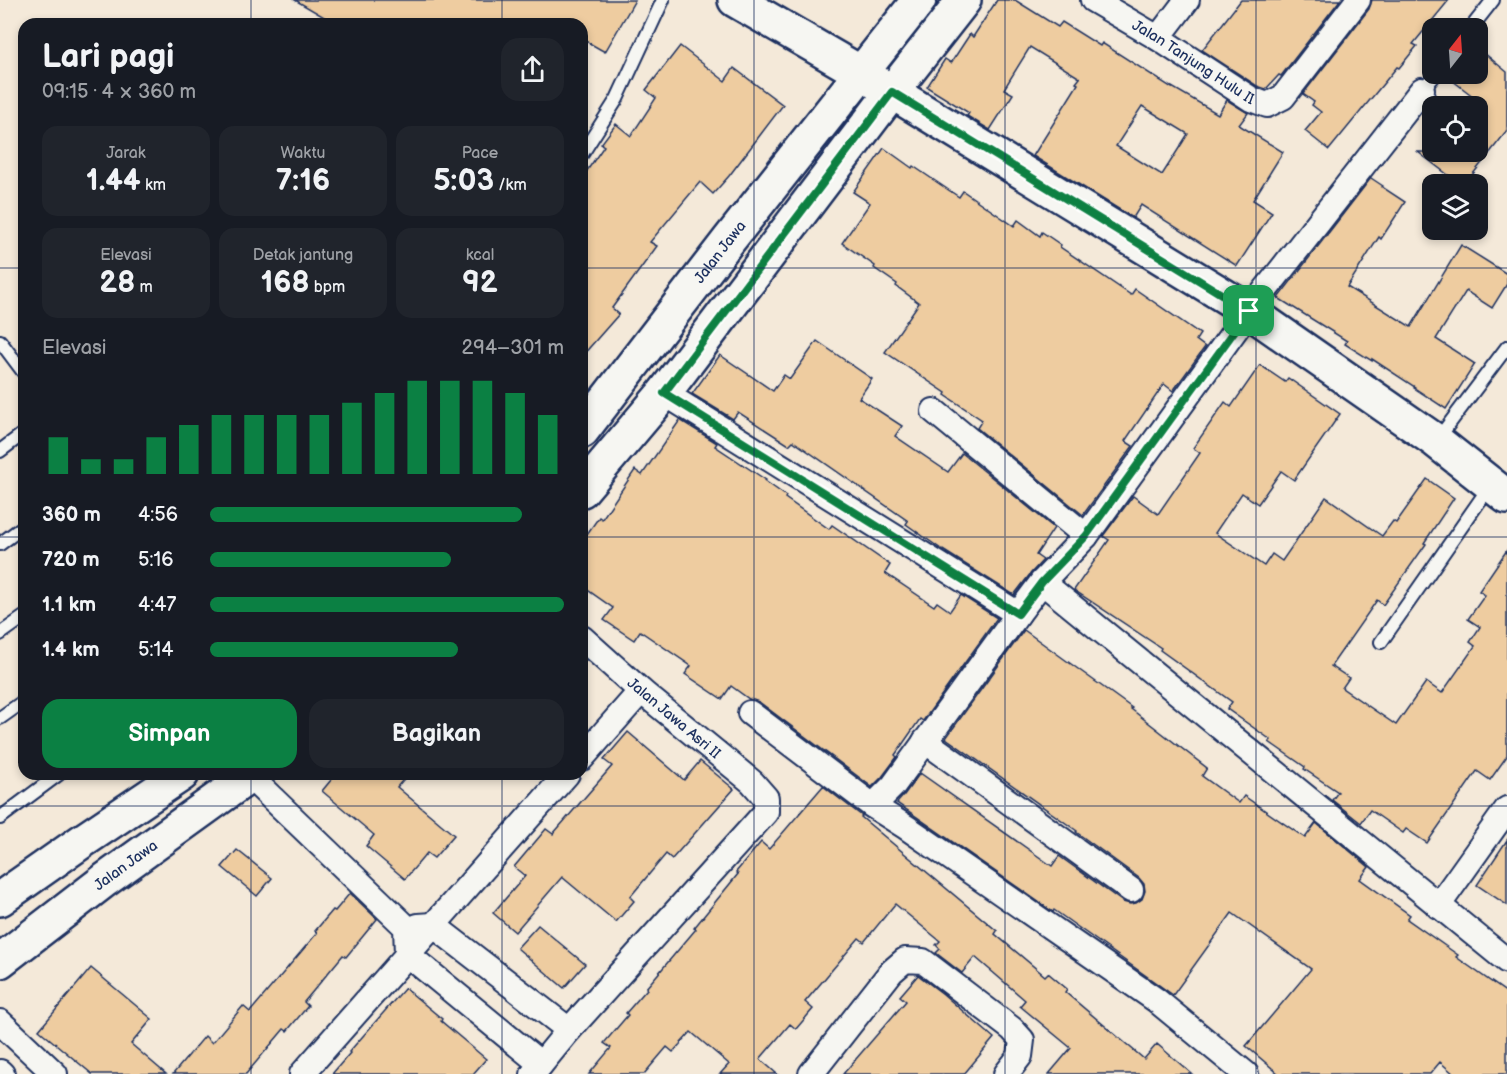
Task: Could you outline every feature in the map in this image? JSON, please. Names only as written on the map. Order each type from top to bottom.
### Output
[{"type":"main road","name":"Jalan Jawa","points":[[588,423],[729,240],[919,0]]},
{"type":"main road","points":[[588,483],[664,393],[964,0]]},
{"type":"main road","points":[[742,2],[1249,311],[1436,441],[1499,491]]},
{"type":"main road","points":[[0,899],[173,780]]},
{"type":"main road","name":"Jalan Jawa","points":[[0,961],[105,880],[243,780]]},
{"type":"street","name":"Jalan Tanjung Hulu II","points":[[1093,0],[1158,38],[1251,99],[1267,105],[1283,97],[1358,0]]},
{"type":"street","points":[[1158,38],[1187,0]]},
{"type":"street","points":[[873,806],[893,786],[1042,582],[1086,536],[1249,311],[1427,84]]},
{"type":"street","points":[[664,393],[1018,614]]},
{"type":"street","points":[[934,411],[1086,536]]},
{"type":"street","points":[[1042,582],[1507,961]]},
{"type":"street","name":"Jalan Jawa Asri II","points":[[569,1030],[766,812],[766,798],[752,782],[641,691],[588,643]]},
{"type":"street","points":[[588,751],[641,691]]},
{"type":"street","points":[[750,713],[873,806],[1156,1000],[1246,1074]]},
{"type":"street","points":[[924,741],[1131,890]]},
{"type":"street","points":[[255,780],[406,927],[407,954],[537,1069],[569,1030],[433,925],[406,927]]},
{"type":"street","points":[[302,1074],[562,780]]},
{"type":"street","points":[[1438,906],[1507,809]]},
{"type":"street","points":[[810,1074],[891,972],[905,960],[923,961],[1012,1029],[1022,1040],[1020,1056],[1006,1074]]},
{"type":"street","points":[[0,1022],[55,1074]]},
{"type":"lane","points":[[588,145],[617,99],[663,0]]},
{"type":"lane","points":[[1479,18],[1493,0]]},
{"type":"lane","points":[[1436,441],[1507,347]]},
{"type":"lane","points":[[2,350],[18,367]]},
{"type":"lane","points":[[0,451],[18,438]]},
{"type":"lane","points":[[1381,642],[1499,491]]},
{"type":"lane","points":[[0,544],[18,530]]},
{"type":"lane","points":[[0,634],[18,621]]},
{"type":"lane","points":[[0,718],[18,705]]},
{"type":"lane","points":[[0,818],[51,780]]},
{"type":"building","points":[[295,0],[635,0],[605,52],[588,42],[588,18],[326,18]]},
{"type":"building","points":[[997,0],[1015,0],[1058,27],[1062,22],[1100,46],[1102,43],[1172,88],[1218,114],[1227,100],[1248,113],[1239,125],[1283,152],[1253,200],[1272,212],[1237,266],[1141,205],[1133,218],[1033,156],[1080,78],[1030,47],[1004,89],[1013,94],[990,130],[967,116],[969,113],[927,87],[945,59],[951,63],[970,34],[973,37]],"holes":[[[1142,106],[1188,134],[1162,175],[1116,146]]]},
{"type":"building","points":[[1241,0],[1340,0],[1281,76],[1279,75],[1266,89],[1257,86],[1202,50]]},
{"type":"building","points":[[1372,0],[1449,0],[1434,18],[1422,18],[1422,33],[1413,44],[1417,46],[1329,150],[1305,131],[1321,112],[1312,105],[1314,102],[1303,94],[1369,9]]},
{"type":"building","points":[[680,46],[725,81],[734,68],[783,105],[713,194],[700,182],[650,242],[657,246],[612,308],[619,314],[588,349],[588,169],[604,146],[601,144],[616,124],[631,136],[656,98],[646,90]]},
{"type":"building","points":[[1488,56],[1507,72],[1507,131],[1488,155],[1488,96],[1473,96],[1457,84],[1488,84]]},
{"type":"building","points":[[884,148],[959,197],[963,191],[1014,226],[1018,220],[1040,236],[1042,232],[1061,245],[1060,247],[1131,295],[1135,289],[1200,334],[1196,340],[1205,347],[1173,391],[1164,384],[1125,441],[1133,446],[1083,515],[977,428],[982,420],[885,352],[919,303],[874,268],[875,266],[842,243],[870,203],[853,192]]},
{"type":"building","points":[[1431,162],[1482,162],[1473,174],[1447,174]]},
{"type":"building","points":[[1371,178],[1405,202],[1347,287],[1411,327],[1461,245],[1507,274],[1507,284],[1492,308],[1466,291],[1436,339],[1475,364],[1446,409],[1372,359],[1372,361],[1345,344],[1347,341],[1278,298]]},
{"type":"building","points":[[817,341],[872,379],[859,398],[902,426],[895,436],[948,472],[962,453],[1054,528],[1036,555],[1043,560],[1014,595],[941,549],[906,524],[908,521],[793,441],[789,445],[738,412],[733,419],[692,394],[720,355],[773,391],[784,375],[790,379]]},
{"type":"building","points":[[1260,365],[1285,382],[1288,378],[1340,414],[1294,480],[1281,471],[1258,504],[1242,493],[1215,533],[1264,566],[1272,554],[1282,561],[1326,497],[1382,536],[1393,521],[1396,523],[1427,479],[1454,498],[1424,543],[1426,544],[1383,605],[1377,600],[1331,666],[1349,678],[1342,688],[1396,725],[1426,682],[1442,693],[1475,646],[1470,642],[1480,627],[1468,619],[1485,595],[1479,591],[1507,550],[1507,756],[1490,780],[1477,771],[1427,843],[1406,829],[1403,833],[1370,810],[1361,823],[1332,800],[1338,792],[1304,769],[1305,767],[1269,742],[1271,740],[1227,709],[1232,702],[1160,650],[1161,648],[1074,590],[1109,540],[1103,536],[1133,496],[1158,514],[1200,453],[1193,448],[1225,402],[1231,407]]},
{"type":"building","points":[[680,420],[717,443],[715,446],[766,480],[786,496],[785,498],[829,529],[832,525],[890,565],[885,573],[934,606],[937,602],[950,611],[961,595],[997,618],[923,721],[920,719],[895,755],[897,757],[872,787],[759,702],[749,699],[731,686],[722,699],[685,674],[691,666],[640,631],[634,640],[604,620],[613,608],[588,590],[588,533],[599,517],[602,519],[635,470],[642,475]]},
{"type":"building","points":[[1024,630],[1132,708],[1207,768],[1202,776],[1239,803],[1244,796],[1305,838],[1316,823],[1369,867],[1360,879],[1410,915],[1407,919],[1458,955],[1456,957],[1507,993],[1507,1074],[1454,1074],[1440,1062],[1430,1074],[1279,1074],[1246,1046],[1311,969],[1232,913],[1173,995],[1054,910],[1053,912],[897,803],[920,773],[1052,866],[1059,856],[1123,902],[1130,904],[1142,899],[1145,891],[1144,884],[1139,878],[946,738]]},
{"type":"building","points":[[628,732],[684,780],[700,761],[734,789],[672,859],[666,854],[630,897],[634,901],[616,922],[562,877],[515,932],[493,913],[525,876],[514,867],[546,829],[553,834],[612,766],[604,760]]},
{"type":"building","points":[[331,780],[403,780],[397,787],[454,835],[434,858],[427,853],[405,879],[366,846],[374,835],[322,791]]},
{"type":"building","points":[[823,786],[862,816],[997,931],[995,934],[1045,976],[1048,973],[1067,989],[1065,992],[1144,1059],[1157,1044],[1192,1074],[1049,1074],[1071,1048],[1020,1006],[1025,1000],[975,957],[962,973],[936,953],[940,949],[936,945],[940,941],[895,904],[864,942],[859,938],[805,1002],[813,1009],[796,1029],[790,1024],[760,1059],[777,1074],[720,1074],[729,1064],[691,1032],[673,1052],[667,1047],[644,1074],[589,1074],[611,1048],[604,1043],[628,1015],[626,1013],[646,988],[696,929],[694,928],[738,874],[736,872],[761,842],[769,849]]},
{"type":"building","points":[[1507,840],[1507,905],[1477,885]]},
{"type":"building","points":[[237,850],[272,878],[257,896],[222,867]]},
{"type":"building","points":[[350,893],[377,919],[346,957],[343,955],[304,1002],[308,1006],[287,1031],[284,1029],[246,1074],[173,1074],[205,1036],[212,1043],[243,1006],[250,1012],[317,933],[315,931]]},
{"type":"building","points":[[538,925],[585,964],[564,988],[517,948]]},
{"type":"building","points":[[91,968],[152,1019],[131,1044],[166,1074],[92,1074],[39,1030]]},
{"type":"building","points":[[918,975],[994,1038],[964,1074],[843,1074],[906,1001],[900,996]]},
{"type":"building","points":[[405,988],[486,1059],[473,1074],[332,1074],[349,1052]]},
{"type":"route","points":[[892,92],[1249,311],[1086,536],[1042,582],[1018,614],[664,393],[892,92]]}]
